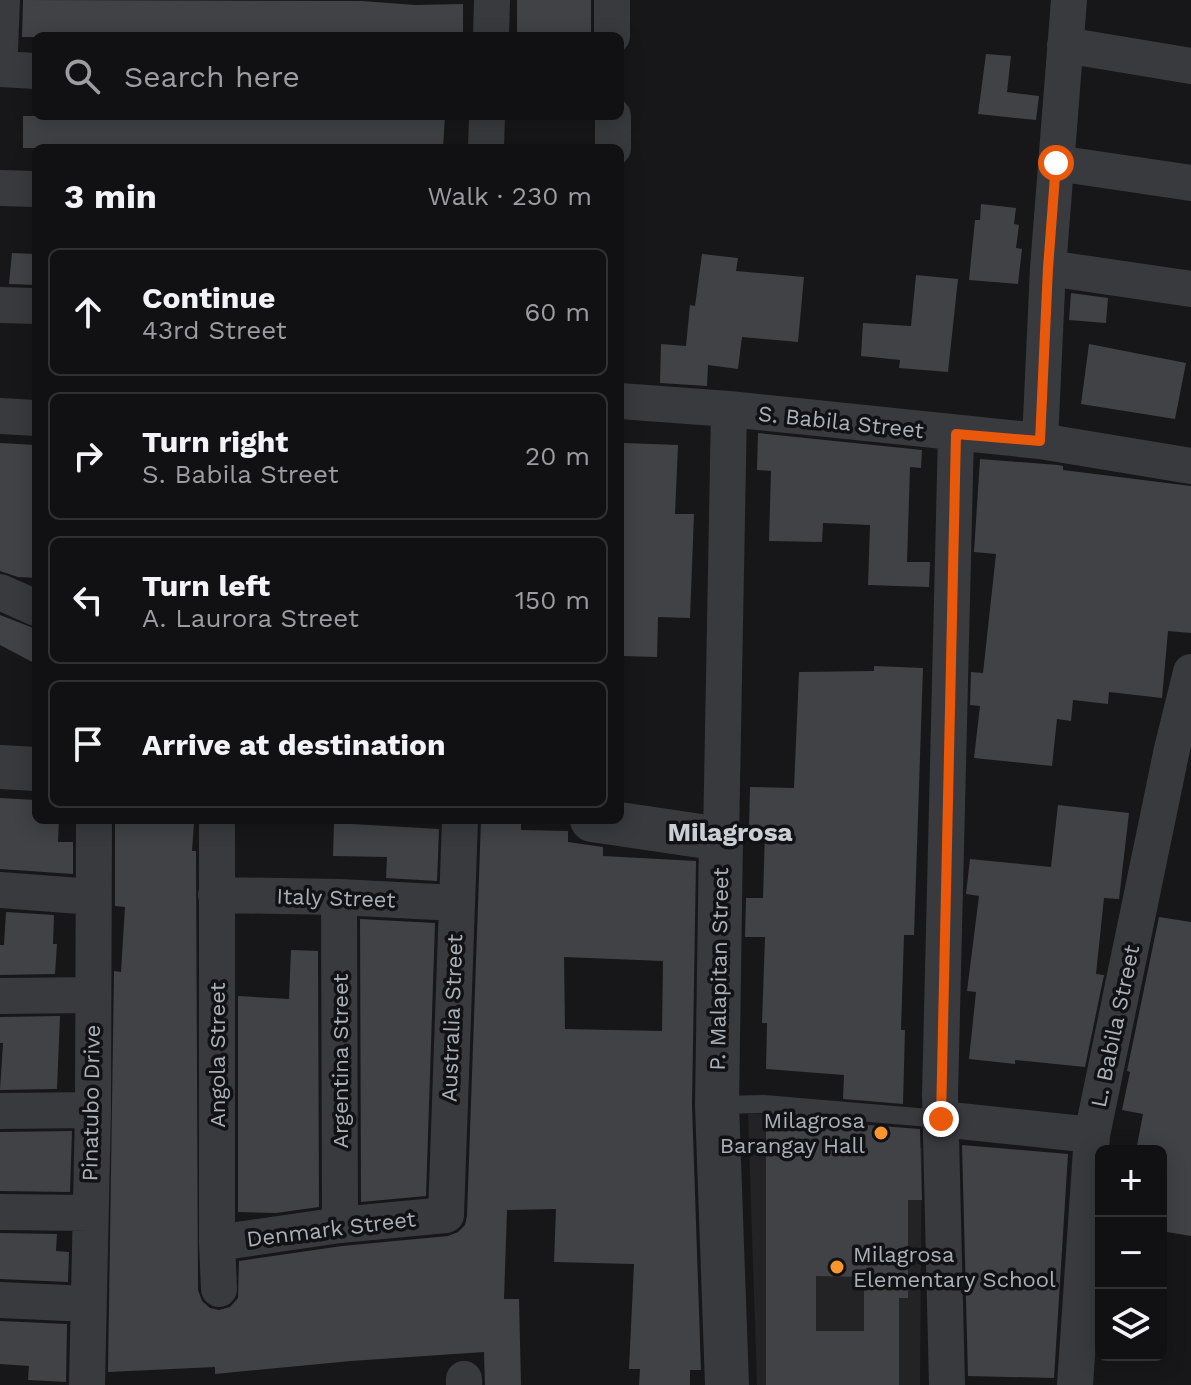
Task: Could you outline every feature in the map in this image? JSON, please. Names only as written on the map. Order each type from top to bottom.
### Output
[{"type":"street","points":[[0,49],[2,0]]},
{"type":"street","points":[[491,32],[492,0]]},
{"type":"street","points":[[612,0],[612,32]]},
{"type":"street","points":[[1040,441],[1048,268],[1069,0]]},
{"type":"street","points":[[1065,45],[1191,66]]},
{"type":"street","points":[[0,69],[32,71]]},
{"type":"street","points":[[486,144],[487,120]]},
{"type":"street","points":[[613,120],[613,144]]},
{"type":"street","points":[[1056,163],[1191,183]]},
{"type":"street","points":[[0,188],[32,189]]},
{"type":"street","points":[[1048,268],[1191,289]]},
{"type":"street","points":[[0,305],[32,306]]},
{"type":"street","name":"S. Babila Street","points":[[624,401],[1040,441],[1191,466]]},
{"type":"street","name":"P. Malapitan Street","points":[[727,1385],[717,1105],[729,409]]},
{"type":"street","points":[[0,416],[32,418]]},
{"type":"street","points":[[947,1385],[941,1119],[956,434]]},
{"type":"street","points":[[0,592],[32,606]]},
{"type":"street","name":"L. Babila Street","points":[[1075,1385],[1092,1135],[1182,751],[1191,672]]},
{"type":"street","points":[[0,767],[32,769]]},
{"type":"street","name":"Pinatubo Drive","points":[[87,1385],[93,1110],[94,824]]},
{"type":"street","name":"Angola Street","points":[[217,824],[219,1289]]},
{"type":"street","name":"Australia Street","points":[[446,1215],[460,824]]},
{"type":"street","points":[[619,824],[721,839]]},
{"type":"street","points":[[0,890],[93,897]]},
{"type":"street","name":"Italy Street","points":[[216,895],[456,903]]},
{"type":"street","name":"Argentina Street","points":[[339,897],[340,1225]]},
{"type":"street","points":[[0,996],[93,995]]},
{"type":"street","points":[[0,1111],[93,1110]]},
{"type":"street","points":[[941,1119],[1092,1135]]},
{"type":"street","points":[[0,1212],[89,1213]]},
{"type":"street","name":"Denmark Street","points":[[217,1243],[340,1225],[446,1215]]},
{"type":"street","points":[[0,1300],[88,1304]]},
{"type":"lane","points":[[717,1105],[764,1104],[941,1119]]},
{"type":"shaded area","name":"Milagrosa Elementary School","points":[[748,1114],[841,1114],[840,1149],[922,1148],[920,1385],[757,1385]]},
{"type":"building","points":[[23,0],[463,4],[463,32],[32,32],[32,37],[22,37]]},
{"type":"building","points":[[517,0],[591,0],[591,32],[517,32]]},
{"type":"building","points":[[986,54],[1011,56],[1007,92],[1039,96],[1036,120],[978,114]]},
{"type":"building","points":[[23,116],[32,116],[32,120],[445,120],[443,144],[32,144],[32,148],[23,148]]},
{"type":"building","points":[[981,204],[1016,208],[1014,224],[1019,225],[1016,248],[1022,249],[1018,284],[969,280],[975,220],[980,220]]},
{"type":"building","points":[[12,253],[32,254],[32,285],[9,284]]},
{"type":"building","points":[[702,254],[738,258],[736,271],[804,277],[798,342],[742,337],[738,369],[708,365],[707,386],[660,383],[661,344],[686,346],[690,305],[695,306]]},
{"type":"building","points":[[916,275],[958,279],[948,372],[899,368],[900,360],[861,356],[863,323],[911,326]]},
{"type":"building","points":[[1071,293],[1108,298],[1106,323],[1069,320]]},
{"type":"building","points":[[1089,344],[1186,363],[1175,419],[1081,404]]},
{"type":"building","points":[[758,433],[922,450],[921,468],[910,467],[907,562],[930,562],[929,587],[868,585],[870,525],[823,523],[822,542],[769,541],[771,471],[757,470]]},
{"type":"building","points":[[0,443],[32,445],[32,578],[0,571]]},
{"type":"building","points":[[624,443],[678,445],[675,514],[694,514],[690,618],[658,617],[657,657],[624,656]]},
{"type":"building","points":[[980,459],[1058,465],[1063,466],[1063,470],[1191,486],[1191,633],[1168,631],[1162,698],[1109,692],[1108,704],[1073,700],[1071,721],[1057,719],[1052,766],[974,758],[980,706],[970,705],[971,672],[983,673],[996,554],[974,552]]},
{"type":"building","points":[[0,615],[32,627],[32,662],[0,645]]},
{"type":"building","points":[[874,666],[923,668],[914,935],[904,935],[901,1030],[905,1030],[903,1104],[843,1099],[844,1075],[766,1069],[767,1023],[762,1023],[765,937],[745,937],[746,898],[763,898],[765,831],[749,830],[750,787],[794,788],[799,672],[874,671]]},
{"type":"building","points":[[0,798],[32,800],[32,824],[59,824],[58,842],[73,842],[73,874],[0,869]]},
{"type":"building","points":[[1058,805],[1129,813],[1119,899],[1104,898],[1096,974],[1104,975],[1085,1067],[969,1059],[976,992],[967,991],[979,896],[966,894],[970,859],[1051,867]]},
{"type":"building","points":[[115,824],[194,824],[198,1290],[202,1301],[210,1308],[219,1310],[230,1307],[238,1298],[239,1261],[342,1246],[448,1236],[465,1225],[481,824],[521,824],[521,830],[568,831],[568,842],[603,847],[603,856],[696,861],[692,1105],[701,1370],[690,1370],[690,1385],[639,1385],[640,1369],[629,1369],[634,1264],[554,1262],[556,1209],[507,1210],[504,1299],[519,1299],[521,1385],[485,1385],[484,1352],[215,1374],[215,1367],[108,1372],[114,971],[121,972],[125,907],[115,906]],"holes":[[[564,957],[663,961],[662,1031],[565,1029]]]},
{"type":"building","points":[[334,824],[439,829],[437,881],[386,878],[387,857],[333,856]]},
{"type":"building","points":[[6,912],[54,915],[53,944],[57,944],[55,974],[0,975],[0,945],[4,945]]},
{"type":"building","points":[[1159,917],[1191,922],[1191,1236],[1167,1232],[1167,1145],[1137,1145],[1143,1114],[1122,1110],[1130,1072],[1127,1071]]},
{"type":"building","points":[[360,919],[435,923],[426,1196],[361,1202]]},
{"type":"building","points":[[291,950],[318,951],[319,1207],[276,1213],[238,1212],[238,996],[289,999]]},
{"type":"building","points":[[60,1016],[57,1089],[0,1090],[3,1043],[0,1043],[0,1017]]},
{"type":"building","name":"Milagrosa Elementary School","points":[[842,1123],[920,1129],[922,1200],[908,1200],[908,1298],[899,1298],[899,1385],[766,1385],[766,1130],[842,1129]],"holes":[[[816,1276],[864,1277],[864,1331],[816,1331]]]},
{"type":"building","points":[[72,1131],[70,1192],[0,1191],[0,1132]]},
{"type":"building","points":[[962,1145],[1068,1154],[1054,1378],[968,1376]]},
{"type":"building","points":[[0,1233],[57,1234],[56,1251],[69,1252],[68,1282],[0,1279]]},
{"type":"building","points":[[0,1321],[67,1324],[66,1382],[28,1380],[29,1366],[0,1364]]},
{"type":"place","name":"Milagrosa Barangay Hall","points":[[881,1133]]},
{"type":"place","name":"Milagrosa Elementary School","points":[[837,1267]]},
{"type":"district","name":"Milagrosa","points":[[730,832]]},
{"type":"route","points":[[941,1119],[956,434],[1040,441],[1056,163]]}]
